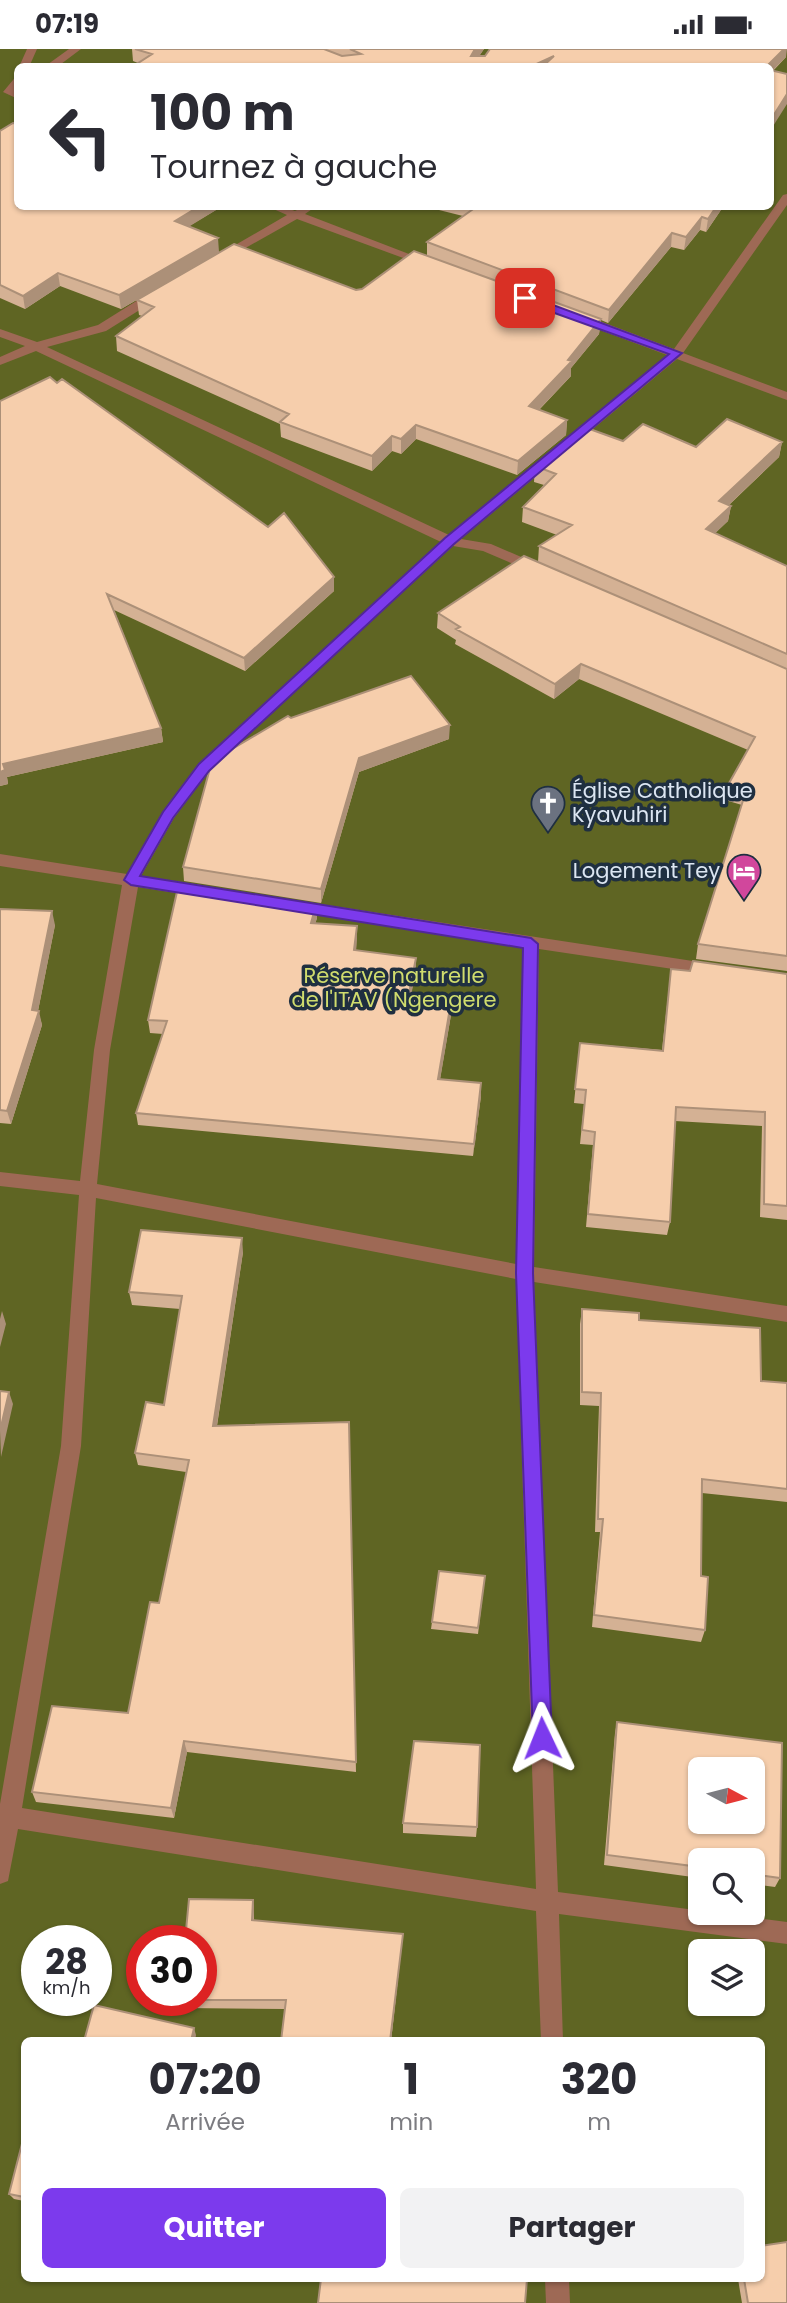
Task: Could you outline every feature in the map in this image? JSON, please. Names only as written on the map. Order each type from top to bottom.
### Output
[{"type":"street","points":[[55,63],[76,49]]},
{"type":"street","points":[[282,210],[441,268]]},
{"type":"street","points":[[215,261],[306,210]]},
{"type":"street","points":[[0,1873],[4,1816],[71,1447],[88,1189],[103,1051],[131,880],[168,815],[204,767],[450,541],[677,353],[774,210]]},
{"type":"street","points":[[0,361],[36,346],[102,328],[168,287]]},
{"type":"street","points":[[559,310],[787,396]]},
{"type":"street","points":[[0,333],[36,346],[450,541],[486,547],[549,574]]},
{"type":"street","points":[[0,860],[214,893]]},
{"type":"street","points":[[283,904],[531,944],[733,972]]},
{"type":"street","points":[[531,944],[525,1273],[552,2037]]},
{"type":"street","points":[[0,1179],[88,1189],[525,1273],[787,1314]]},
{"type":"street","points":[[4,1816],[548,1902],[787,1933]]},
{"type":"street","points":[[557,2282],[558,2303]]},
{"type":"green space","name":"Réserve naturelle de l'ITAV (Ngengere","points":[[0,49],[787,49],[787,2303],[0,2303]]},
{"type":"building","points":[[135,49],[324,49],[342,56],[361,54],[350,49],[475,49],[471,56],[485,56],[490,49],[784,49],[770,63],[546,63],[554,56],[539,63],[138,63],[152,54]]},
{"type":"building","points":[[774,71],[787,74],[787,94],[774,115]]},
{"type":"building","points":[[14,123],[14,210],[193,210],[175,221],[218,238],[119,295],[58,273],[23,296],[0,285],[0,131]]},
{"type":"building","points":[[472,210],[714,210],[708,219],[702,217],[686,237],[672,233],[609,310],[427,242]]},
{"type":"building","points":[[234,244],[356,290],[362,289],[414,251],[601,319],[568,360],[572,361],[529,406],[567,420],[518,461],[416,425],[401,439],[392,436],[372,456],[280,422],[289,414],[116,336],[154,307],[137,300]]},
{"type":"building","points":[[50,377],[57,383],[62,379],[268,527],[284,513],[334,577],[244,658],[107,594],[161,728],[3,764],[5,770],[0,772],[0,401]]},
{"type":"building","points":[[727,419],[782,442],[719,501],[731,506],[706,529],[787,566],[787,654],[539,546],[572,525],[523,507],[556,474],[535,466],[584,427],[623,441],[643,424],[696,447]]},
{"type":"building","points":[[524,556],[787,669],[787,956],[698,944],[746,791],[728,785],[755,737],[581,664],[555,684],[456,629],[460,627],[438,613]]},
{"type":"building","points":[[411,676],[450,725],[359,758],[321,889],[183,867],[212,761],[288,716],[291,718]]},
{"type":"building","points":[[179,883],[316,905],[311,923],[357,926],[354,950],[416,958],[408,998],[451,1002],[438,1079],[481,1083],[474,1144],[136,1113],[167,1021],[148,1020]]},
{"type":"building","points":[[0,909],[52,911],[32,1010],[39,1011],[7,1111],[0,1110]]},
{"type":"building","points":[[693,961],[787,974],[787,1206],[764,1204],[765,1112],[676,1107],[670,1222],[588,1214],[595,1132],[582,1130],[586,1090],[575,1089],[580,1043],[663,1051],[671,969],[690,971]]},
{"type":"building","points":[[141,1230],[242,1238],[213,1426],[349,1422],[356,1762],[184,1741],[171,1808],[32,1792],[52,1706],[128,1713],[150,1602],[159,1603],[189,1460],[135,1453],[146,1402],[164,1405],[182,1296],[129,1292]]},
{"type":"building","points":[[582,1309],[639,1313],[639,1320],[760,1328],[761,1381],[787,1383],[787,1489],[702,1479],[701,1576],[708,1577],[705,1630],[594,1615],[603,1519],[598,1519],[601,1393],[582,1392]]},
{"type":"building","points":[[0,1391],[9,1392],[0,1431]]},
{"type":"building","points":[[439,1571],[485,1576],[478,1628],[432,1622]]},
{"type":"building","points":[[617,1722],[782,1743],[780,1878],[765,1876],[765,1848],[688,1848],[688,1865],[607,1855]]},
{"type":"building","points":[[414,1741],[480,1745],[477,1827],[403,1823]]},
{"type":"building","points":[[189,1899],[253,1900],[252,1920],[403,1934],[390,2037],[281,2037],[286,2000],[217,2000],[217,1925],[187,1925]]},
{"type":"building","points":[[112,2009],[126,2012],[126,2016],[142,2016],[194,2028],[192,2037],[85,2037],[91,2016],[112,2016]]},
{"type":"building","points":[[21,2148],[21,2196],[9,2194]]},
{"type":"building","points":[[787,2242],[787,2303],[748,2303],[744,2282],[765,2282],[765,2245]]},
{"type":"building","points":[[321,2282],[527,2282],[525,2303],[318,2303]]},
{"type":"place","name":"Église Catholique Kyavuhiri","points":[[548,833]]},
{"type":"place","name":"Logement Tey","points":[[744,901]]},
{"type":"route","points":[[525,298],[677,353],[450,541],[204,767],[168,815],[131,880],[531,944],[525,1273],[542,1738]]}]
